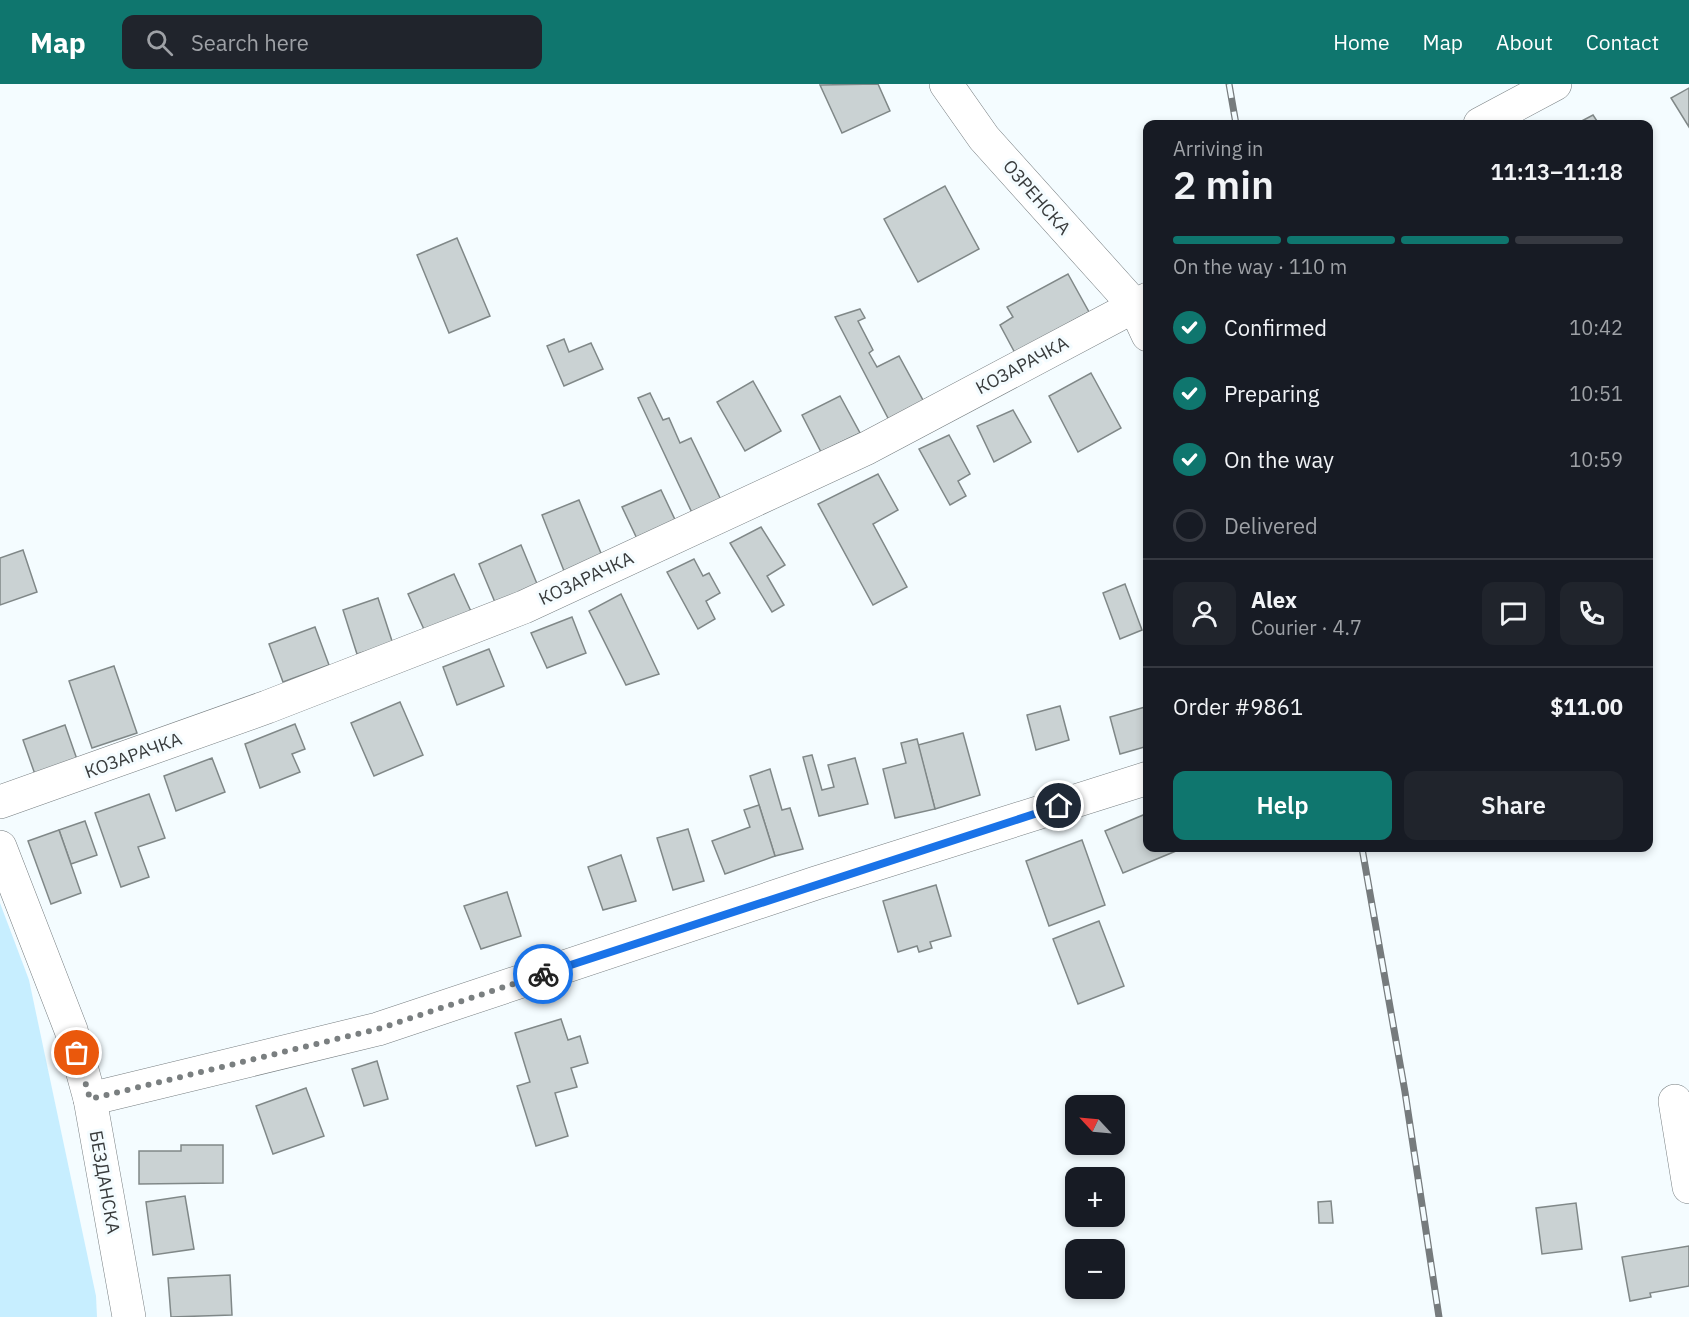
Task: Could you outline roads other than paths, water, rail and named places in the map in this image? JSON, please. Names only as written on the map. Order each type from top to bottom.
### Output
[{"type":"street","name":"ОЗРЕНСКА","points":[[946,84],[984,138],[1141,302]]},
{"type":"street","points":[[1488,120],[1556,84]]},
{"type":"street","name":"КОЗАРАЧКА","points":[[0,802],[267,707],[524,607],[867,448],[1141,302]]},
{"type":"street","points":[[90,1099],[378,1029],[816,883],[1143,780]]},
{"type":"street","name":"БЕЗДАНСКА","points":[[0,847],[71,1030],[90,1099],[129,1317]]},
{"type":"street","points":[[1675,1101],[1689,1187]]},
{"type":"railway","points":[[1229,84],[1235,120]]},
{"type":"railway","points":[[1363,852],[1405,1092],[1439,1317]]}]
